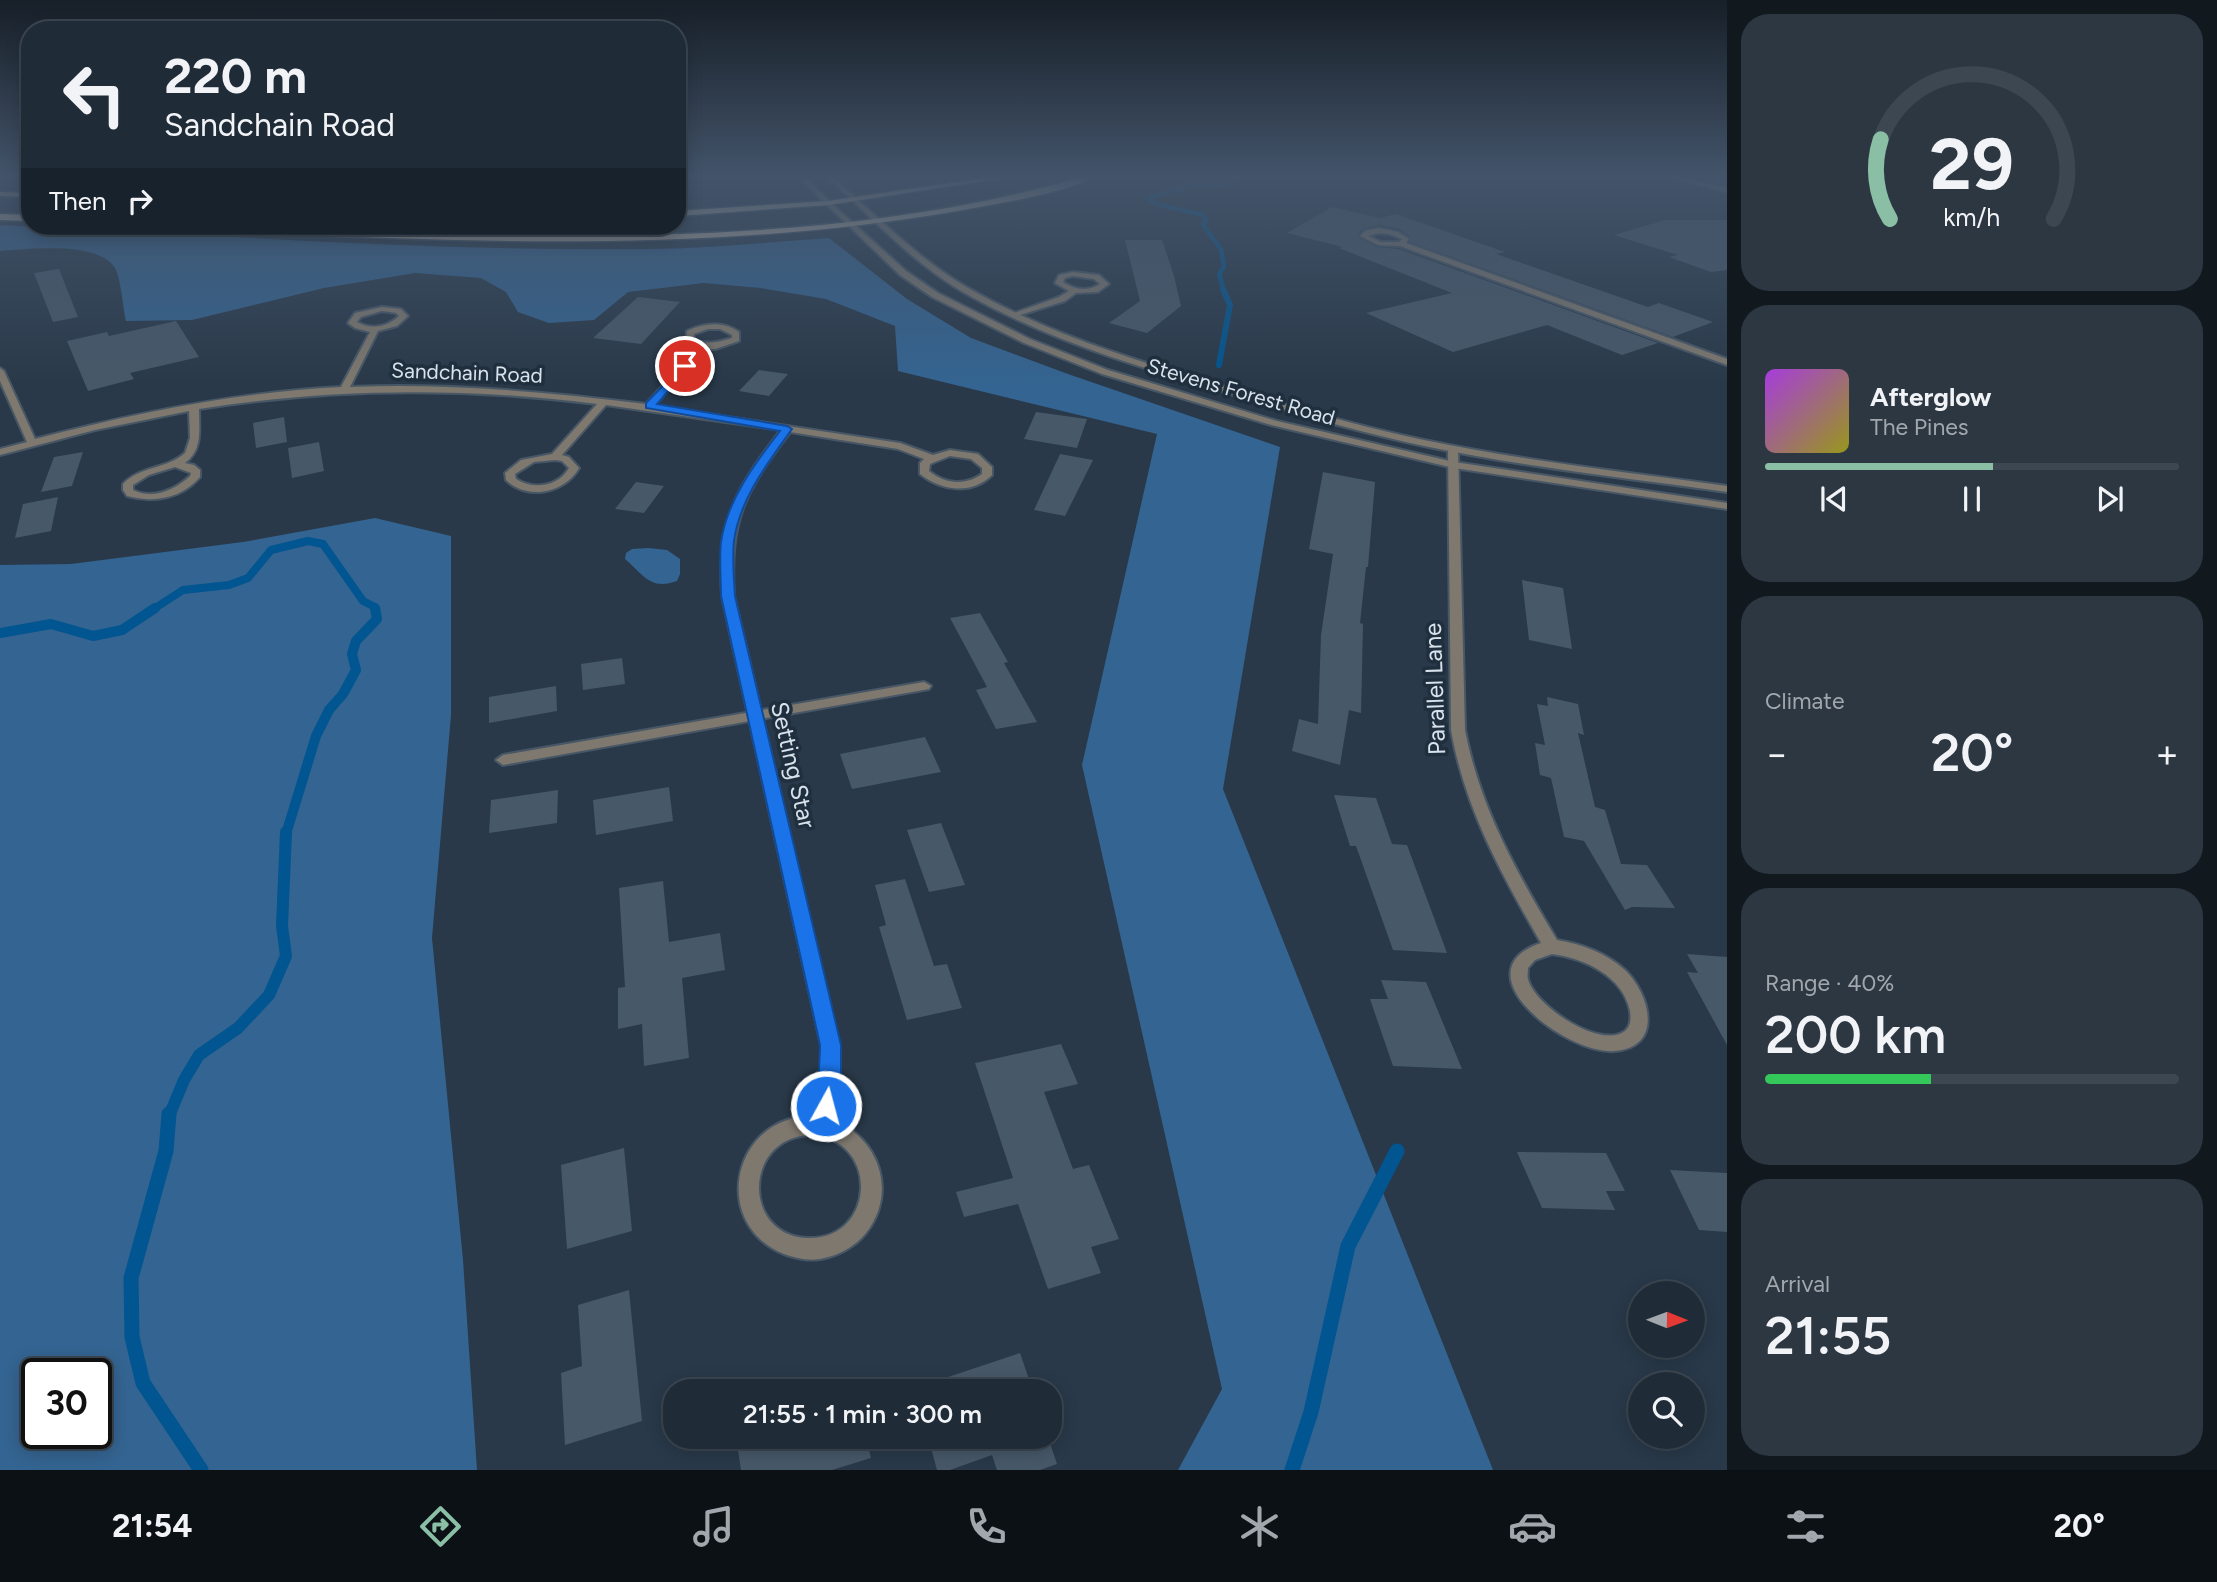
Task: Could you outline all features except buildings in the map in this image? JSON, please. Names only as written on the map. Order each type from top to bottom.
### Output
[{"type":"street","name":"Stevens Forest Road","points":[[874,247],[903,273],[935,295],[990,324],[1056,353],[1175,395],[1343,440],[1454,465],[1727,506]]},
{"type":"street","name":"Stevens Forest Road","points":[[908,247],[933,268],[965,289],[1017,315],[1129,361],[1178,376],[1350,425],[1453,449],[1727,489]]},
{"type":"street","points":[[1408,247],[1727,362]]},
{"type":"street","points":[[1017,315],[1062,299],[1074,290],[1095,291],[1105,284],[1096,276],[1081,274],[1067,275],[1059,280],[1062,286],[1074,290]]},
{"type":"street","points":[[344,390],[375,329],[396,324],[402,320],[403,313],[382,309],[366,312],[354,319],[354,326],[375,329]]},
{"type":"street","points":[[649,406],[703,346],[729,343],[737,334],[729,328],[712,326],[690,333],[690,341],[703,346]]},
{"type":"street","points":[[0,371],[32,443]]},
{"type":"street","name":"Sandchain Road","points":[[0,452],[194,408],[344,390],[468,390],[649,406],[900,446],[932,458],[950,453],[974,456],[987,467],[987,475],[970,484],[943,484],[931,479],[924,471],[925,463],[932,458]]},
{"type":"street","points":[[555,457],[571,463],[574,468],[563,482],[550,487],[526,488],[511,480],[510,474],[517,465],[540,457],[555,457],[604,401]]},
{"type":"street","points":[[179,465],[190,467],[196,472],[195,477],[178,490],[151,497],[131,494],[128,490],[128,484],[143,473],[179,465],[190,454],[194,445],[194,408]]},
{"type":"street","name":"Setting Star","points":[[787,429],[757,468],[734,514],[727,542],[728,596],[830,1045],[831,1088],[822,1125]]},
{"type":"street","name":"Parallel Lane","points":[[1453,449],[1458,730],[1463,766],[1490,839],[1552,947]]},
{"type":"street","points":[[503,760],[924,686]]},
{"type":"street","points":[[1552,947],[1570,949],[1590,956],[1610,967],[1625,982],[1637,998],[1642,1014],[1640,1028],[1631,1038],[1615,1043],[1576,1037],[1539,1012],[1520,981],[1520,968],[1525,957],[1536,950],[1552,947]]},
{"type":"street","points":[[822,1125],[844,1133],[861,1149],[871,1171],[871,1196],[862,1220],[845,1238],[820,1249],[795,1249],[772,1238],[756,1220],[748,1197],[750,1173],[761,1151],[778,1135],[799,1126],[822,1125]]},
{"type":"shaded area","points":[[0,247],[573,249],[840,247],[907,299],[971,338],[1280,447],[1223,789],[1493,1470],[1178,1470],[1222,1389],[1082,765],[1157,434],[898,371],[895,326],[826,299],[761,288],[704,283],[628,292],[594,320],[549,323],[518,312],[506,292],[481,278],[415,273],[324,288],[192,320],[126,321],[117,273],[107,259],[79,250],[0,251]]},
{"type":"shaded area","points":[[375,518],[451,536],[451,715],[432,938],[463,1260],[477,1470],[0,1470],[0,565],[71,564],[243,542]]},
{"type":"shaded area","points":[[632,549],[667,550],[680,559],[677,581],[668,584],[653,582],[625,559],[626,553]]},
{"type":"waterway","points":[[1219,247],[1224,267],[1219,274],[1224,291]]},
{"type":"waterway","points":[[1219,365],[1230,305],[1223,289]]},
{"type":"waterway","points":[[152,610],[183,590],[229,585],[248,578],[271,550],[308,541],[323,544],[363,601],[376,610]]},
{"type":"waterway","points":[[286,834],[316,736],[329,710],[343,694],[356,670],[352,654],[356,641],[377,619],[375,608]]},
{"type":"waterway","points":[[0,633],[51,624],[93,636],[122,630],[152,610]]},
{"type":"waterway","points":[[169,1116],[184,1080],[199,1055],[238,1028],[269,995],[286,956],[282,926],[286,832]]},
{"type":"waterway","points":[[169,1114],[166,1151],[131,1278],[132,1337],[143,1383],[201,1470]]},
{"type":"waterway","points":[[1292,1470],[1311,1412],[1348,1246],[1397,1151]]},
{"type":"route","points":[[685,366],[649,406],[787,429],[757,468],[734,514],[727,542],[728,596],[830,1045],[831,1088],[826,1106]]}]
